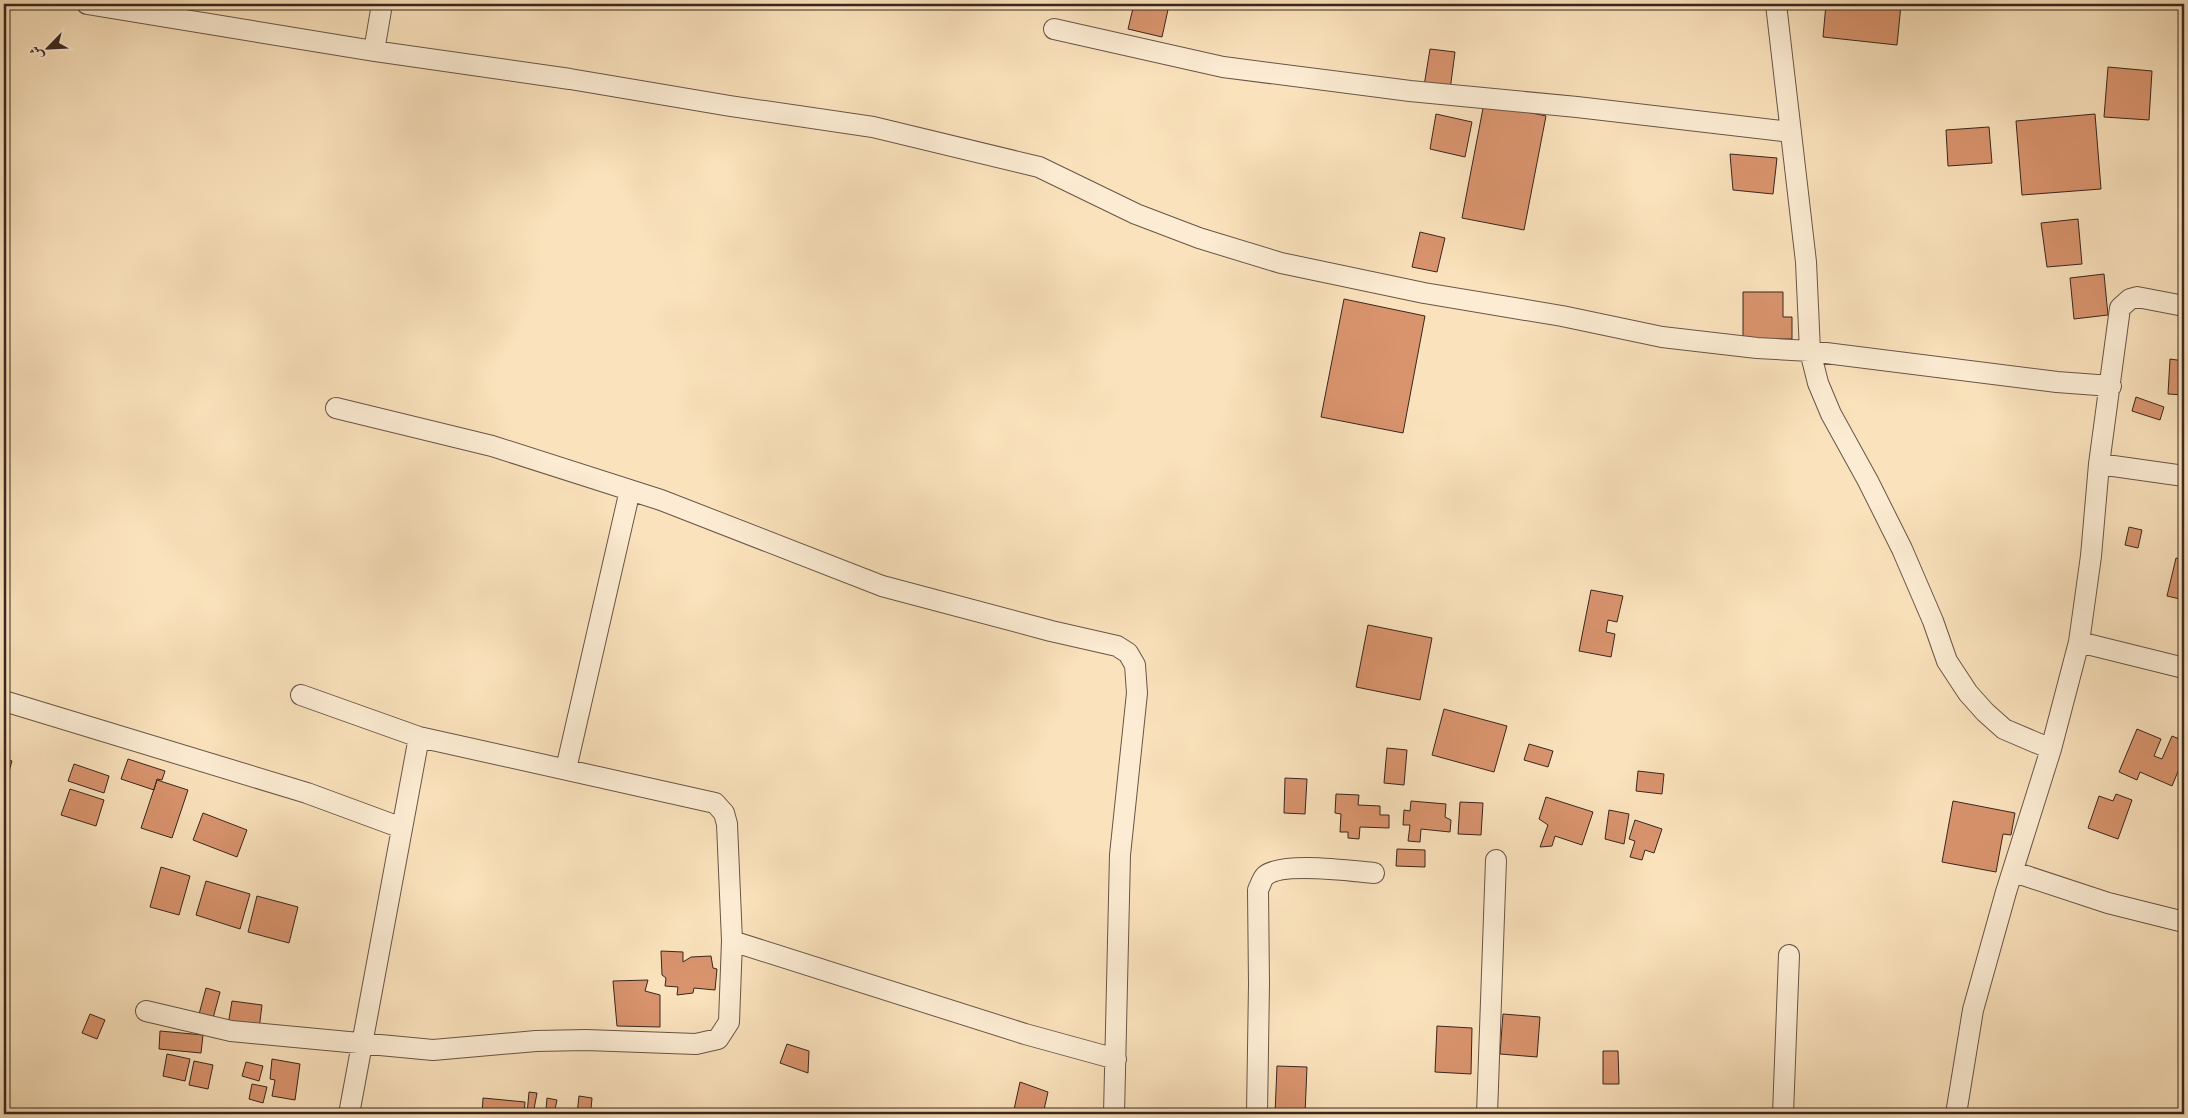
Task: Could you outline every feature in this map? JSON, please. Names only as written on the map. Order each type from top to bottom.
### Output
[{"type":"street","points":[[87,4],[374,51],[570,79],[873,128],[1039,167],[1136,214],[1199,238],[1281,263],[1424,294],[1562,316],[1662,337],[1758,348],[1810,351],[2057,382],[2111,386]]},
{"type":"street","points":[[374,51],[382,4]]},
{"type":"street","points":[[1776,4],[1806,262],[1810,351],[1818,383],[1831,414],[1902,549],[1933,622],[1947,661],[1968,693],[1985,712],[2004,728],[2051,748]]},
{"type":"street","points":[[1054,29],[1223,67],[1410,91],[1577,107],[1791,132]]},
{"type":"street","points":[[1956,1114],[1973,1010],[2006,892],[2014,872],[2051,748],[2079,642],[2091,556],[2099,464],[2120,308],[2125,303],[2138,297],[2184,306]]},
{"type":"street","points":[[336,408],[492,446],[661,500],[882,586],[1051,631],[1117,646],[1128,654],[1135,665],[1137,693],[1120,855],[1114,1114]]},
{"type":"street","points":[[2099,464],[2184,476]]},
{"type":"street","points":[[566,769],[630,490]]},
{"type":"street","points":[[2079,642],[2184,668]]},
{"type":"street","points":[[146,1011],[231,1031],[433,1050],[536,1041],[586,1040],[696,1044],[718,1039],[729,1022],[732,941],[726,824],[724,813],[716,803],[419,737],[301,694]]},
{"type":"street","points":[[4,701],[307,794],[402,828]]},
{"type":"street","points":[[349,1114],[360,1044],[419,737]]},
{"type":"street","points":[[1487,1114],[1496,860]]},
{"type":"street","points":[[1257,1114],[1258,890],[1265,877],[1278,870],[1300,868],[1374,873]]},
{"type":"street","points":[[2014,872],[2108,903],[2184,922]]},
{"type":"street","points":[[732,941],[1025,1034],[1116,1059]]},
{"type":"street","points":[[1783,1114],[1788,955]]},
{"type":"building","points":[[1134,4],[1169,5],[1162,37],[1128,29]]},
{"type":"building","points":[[1826,4],[1901,5],[1897,45],[1823,37]]},
{"type":"building","points":[[1430,49],[1455,52],[1450,90],[1424,86]]},
{"type":"building","points":[[2108,67],[2152,71],[2149,120],[2104,117]]},
{"type":"building","points":[[1484,103],[1546,116],[1524,230],[1462,218]]},
{"type":"building","points":[[1436,114],[1472,122],[1465,157],[1430,149]]},
{"type":"building","points":[[2095,114],[2101,189],[2022,195],[2016,121]]},
{"type":"building","points":[[1989,127],[1992,163],[1948,166],[1946,130]]},
{"type":"building","points":[[1730,154],[1777,158],[1773,194],[1733,190]]},
{"type":"building","points":[[2078,219],[2082,264],[2047,267],[2041,223]]},
{"type":"building","points":[[1420,232],[1445,238],[1437,272],[1412,267]]},
{"type":"building","points":[[2104,274],[2108,315],[2074,319],[2070,278]]},
{"type":"building","points":[[1743,292],[1783,292],[1783,317],[1792,317],[1792,339],[1743,339]]},
{"type":"building","points":[[1344,299],[1425,316],[1403,433],[1321,417]]},
{"type":"building","points":[[2170,359],[2184,361],[2184,395],[2168,394]]},
{"type":"building","points":[[2136,397],[2164,407],[2160,420],[2132,411]]},
{"type":"building","points":[[2129,527],[2142,530],[2138,548],[2125,545]]},
{"type":"building","points":[[2176,558],[2184,560],[2184,600],[2167,596]]},
{"type":"building","points":[[1591,590],[1623,596],[1617,622],[1608,620],[1606,632],[1615,634],[1611,657],[1579,651]]},
{"type":"building","points":[[1368,625],[1432,638],[1420,700],[1356,687]]},
{"type":"building","points":[[1444,709],[1507,726],[1494,772],[1432,755]]},
{"type":"building","points":[[2137,729],[2161,739],[2154,756],[2162,759],[2172,736],[2184,741],[2184,757],[2172,786],[2140,772],[2137,780],[2119,772]]},
{"type":"building","points":[[1529,744],[1553,751],[1548,767],[1524,760]]},
{"type":"building","points":[[1387,748],[1407,750],[1404,785],[1384,783]]},
{"type":"building","points":[[4,758],[12,761],[4,789]]},
{"type":"building","points":[[128,759],[165,771],[162,780],[157,779],[154,790],[121,779]]},
{"type":"building","points":[[74,764],[109,776],[104,793],[68,781]]},
{"type":"building","points":[[1638,771],[1664,774],[1662,794],[1636,791]]},
{"type":"building","points":[[1285,778],[1307,779],[1305,814],[1284,813]]},
{"type":"building","points":[[157,780],[188,790],[172,838],[141,828]]},
{"type":"building","points":[[70,789],[104,800],[96,826],[61,815]]},
{"type":"building","points":[[1336,794],[1359,795],[1358,805],[1380,806],[1380,815],[1389,815],[1389,828],[1360,827],[1359,839],[1348,838],[1348,832],[1340,832],[1341,814],[1335,813]]},
{"type":"building","points":[[2116,794],[2132,800],[2118,839],[2088,828],[2099,796],[2113,801]]},
{"type":"building","points":[[1546,797],[1593,812],[1582,845],[1555,836],[1552,846],[1540,847],[1548,825],[1539,819]]},
{"type":"building","points":[[1411,801],[1446,804],[1445,817],[1451,820],[1450,832],[1421,829],[1420,842],[1408,841],[1410,825],[1403,825],[1404,810],[1410,811]]},
{"type":"building","points":[[1953,801],[2015,813],[2011,835],[2003,834],[1996,872],[1942,862]]},
{"type":"building","points":[[1460,802],[1483,803],[1481,835],[1458,834]]},
{"type":"building","points":[[1609,810],[1629,814],[1624,844],[1605,839]]},
{"type":"building","points":[[203,813],[247,830],[237,857],[193,840]]},
{"type":"building","points":[[1635,820],[1662,829],[1654,853],[1645,850],[1642,860],[1630,857],[1635,841],[1629,839]]},
{"type":"building","points":[[1397,849],[1425,850],[1425,867],[1396,866]]},
{"type":"building","points":[[161,867],[190,876],[179,915],[150,907]]},
{"type":"building","points":[[206,881],[250,894],[240,929],[196,915]]},
{"type":"building","points":[[257,896],[298,907],[289,943],[248,932]]},
{"type":"building","points":[[661,951],[683,952],[683,962],[691,957],[711,956],[713,968],[717,969],[715,990],[694,988],[693,993],[677,995],[678,987],[665,986],[666,978],[662,975]]},
{"type":"building","points":[[648,980],[645,991],[660,995],[660,1027],[617,1026],[613,981]]},
{"type":"building","points":[[206,988],[220,992],[212,1022],[198,1018]]},
{"type":"building","points":[[232,1001],[262,1005],[259,1029],[228,1025]]},
{"type":"building","points":[[90,1014],[105,1020],[97,1039],[82,1033]]},
{"type":"building","points":[[1503,1014],[1540,1017],[1537,1057],[1500,1054]]},
{"type":"building","points":[[1437,1026],[1472,1028],[1471,1074],[1435,1072]]},
{"type":"building","points":[[160,1031],[203,1035],[201,1053],[159,1049]]},
{"type":"building","points":[[787,1044],[809,1051],[808,1073],[780,1063]]},
{"type":"building","points":[[1603,1051],[1618,1051],[1619,1084],[1603,1084]]},
{"type":"building","points":[[167,1054],[190,1059],[185,1081],[163,1076]]},
{"type":"building","points":[[272,1059],[300,1064],[295,1100],[272,1096],[275,1080],[270,1079]]},
{"type":"building","points":[[194,1061],[213,1065],[208,1089],[189,1085]]},
{"type":"building","points":[[246,1062],[263,1066],[259,1081],[242,1076]]},
{"type":"building","points":[[1277,1066],[1307,1067],[1305,1114],[1275,1114]]},
{"type":"building","points":[[1020,1082],[1048,1092],[1043,1114],[1013,1114]]},
{"type":"building","points":[[252,1084],[267,1087],[263,1103],[249,1099]]},
{"type":"building","points":[[529,1092],[537,1093],[534,1109],[546,1110],[547,1098],[557,1100],[554,1114],[527,1114]]},
{"type":"building","points":[[579,1096],[592,1098],[591,1109],[607,1111],[606,1114],[577,1114]]},
{"type":"building","points":[[483,1098],[525,1102],[524,1114],[482,1114]]}]
